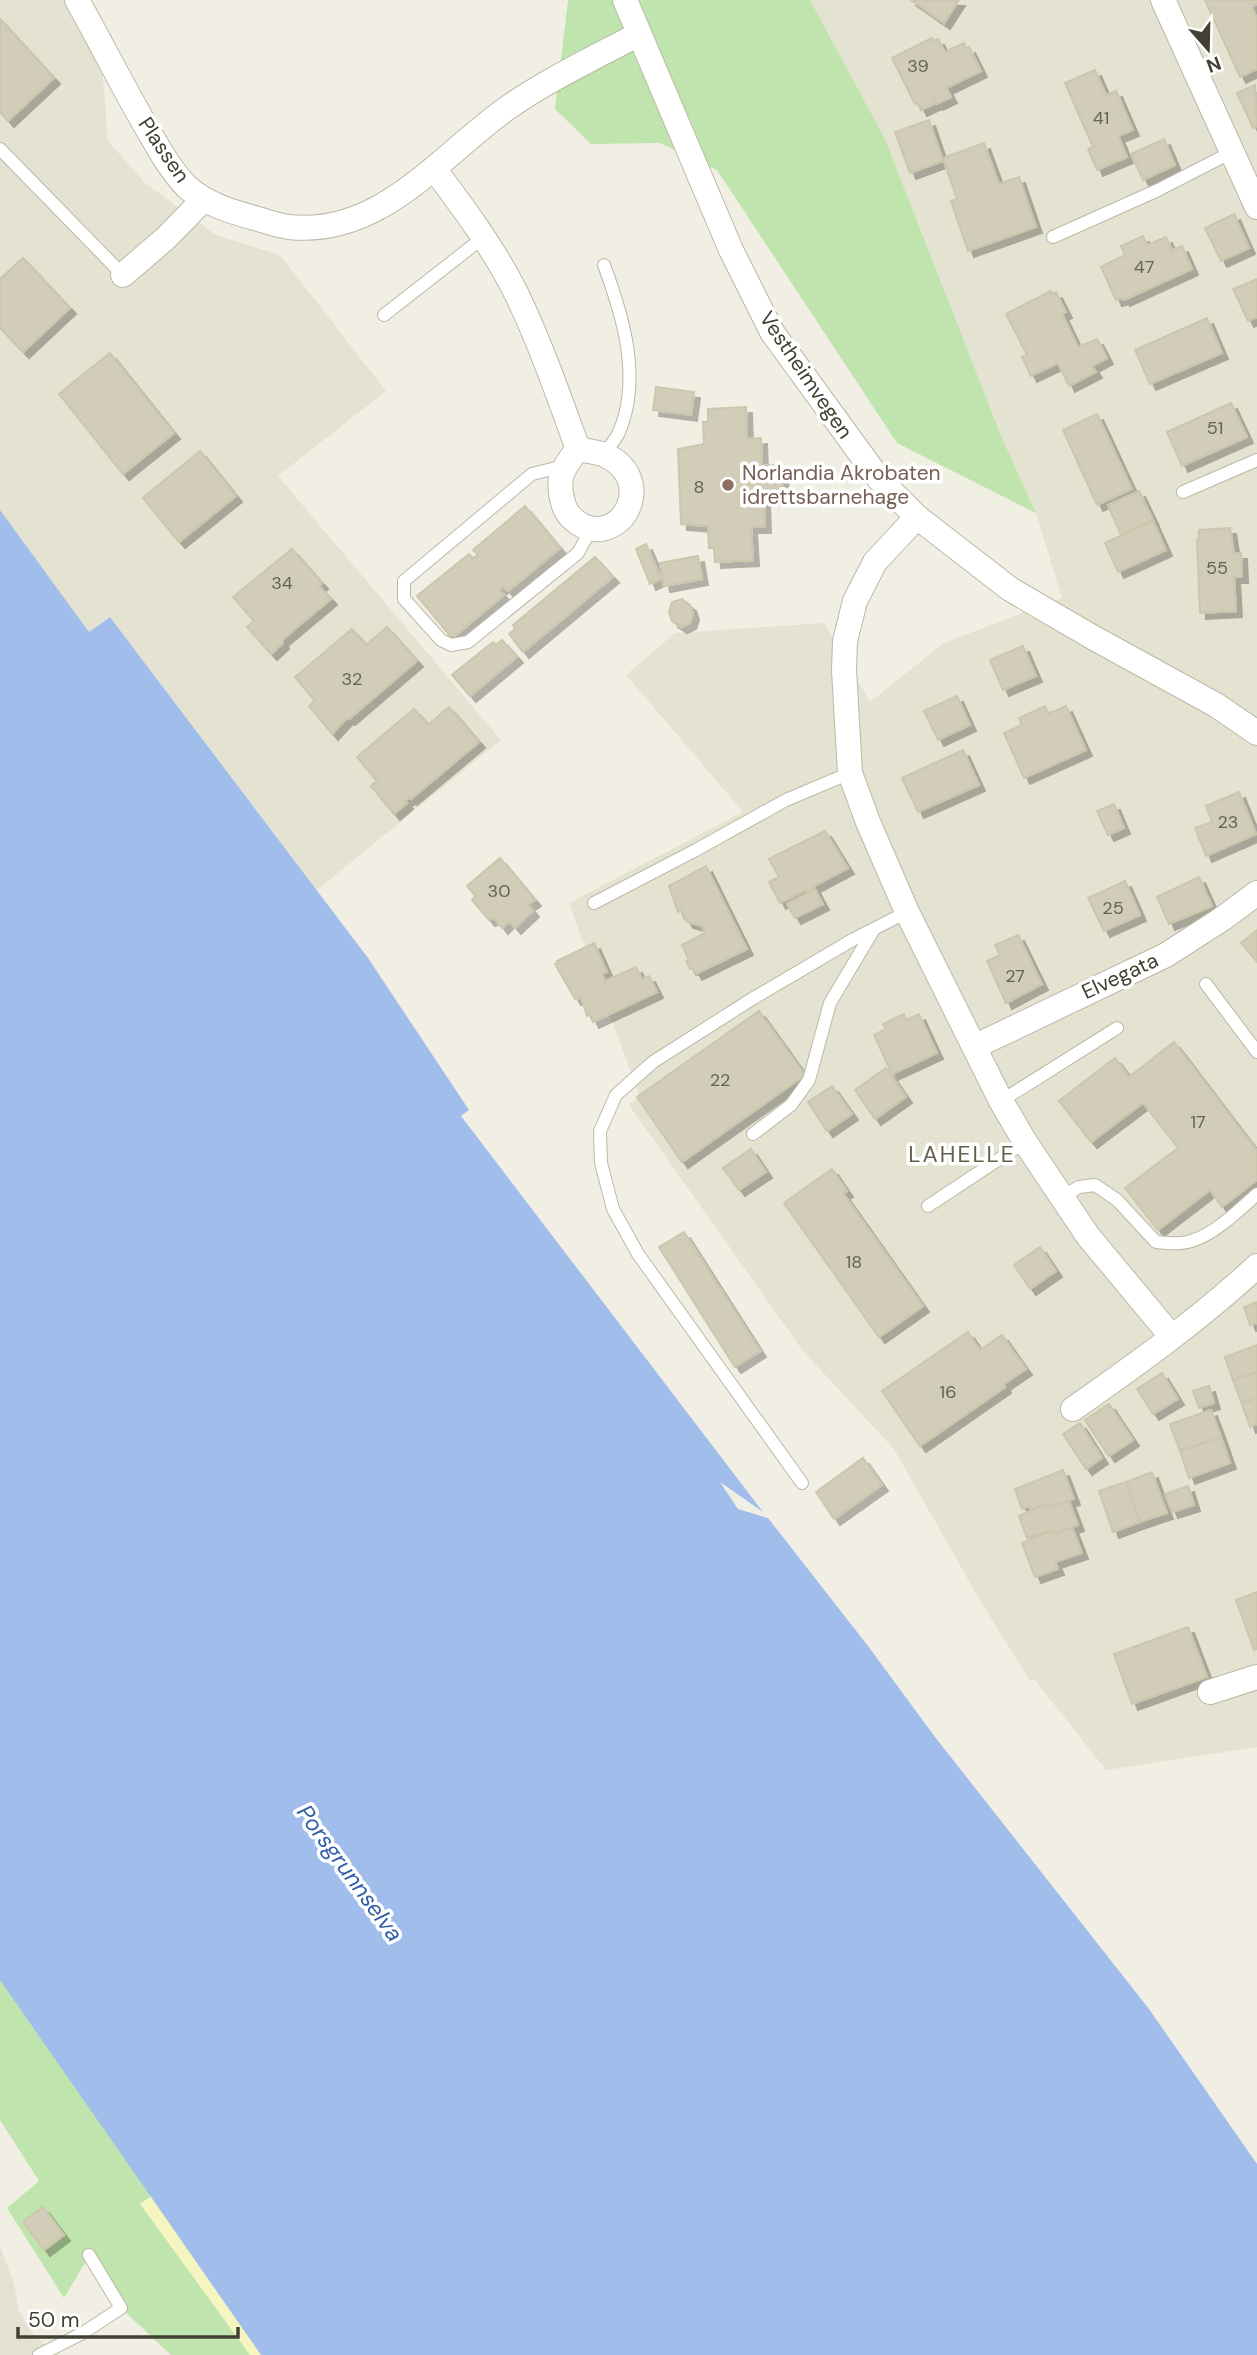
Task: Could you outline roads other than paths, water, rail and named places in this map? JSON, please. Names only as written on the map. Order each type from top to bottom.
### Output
[{"type":"street","name":"Plassen","points":[[77,0],[164,157],[185,185],[203,200],[167,237],[122,275]]},
{"type":"street","name":"Vestheimvegen","points":[[625,0],[731,250],[772,332],[879,480],[917,517],[1010,589],[1094,639],[1216,705],[1257,733]]},
{"type":"street","points":[[1163,0],[1257,207]]},
{"type":"street","points":[[203,200],[233,212],[288,227],[332,226],[356,220],[375,211],[435,170],[504,110],[535,90],[639,34]]},
{"type":"street","points":[[435,170],[484,237],[516,293],[542,352],[571,457],[559,488],[564,508],[576,522],[591,529],[607,527],[618,521],[629,507],[633,493],[624,470],[603,454],[571,457]]},
{"type":"street","points":[[917,517],[875,562],[855,601],[845,640],[844,670],[850,773],[867,822],[907,912],[1002,1101],[1088,1236],[1172,1337]]},
{"type":"street","name":"Elvegata","points":[[976,1046],[1166,955],[1257,893]]},
{"type":"street","points":[[1073,1409],[1172,1337],[1231,1291],[1257,1266]]},
{"type":"street","points":[[1210,1692],[1257,1677]]},
{"type":"lane","points":[[0,149],[122,275]]},
{"type":"lane","points":[[1053,237],[1158,190],[1232,152]]},
{"type":"lane","points":[[384,315],[484,237]]},
{"type":"lane","points":[[603,454],[619,434],[628,403],[629,378],[624,328],[604,265]]},
{"type":"lane","points":[[571,457],[532,474],[404,582],[404,599],[441,640],[451,645],[468,642],[578,553],[591,529]]},
{"type":"lane","points":[[1182,492],[1257,460]]},
{"type":"lane","points":[[594,903],[786,800],[850,773]]},
{"type":"lane","points":[[802,1483],[638,1254],[613,1209],[601,1163],[600,1131],[616,1095],[653,1062],[752,999],[907,912]]},
{"type":"lane","points":[[753,1134],[791,1105],[810,1080],[830,1003],[875,928]]},
{"type":"lane","points":[[1206,984],[1257,1052]]},
{"type":"lane","points":[[1002,1101],[1117,1028]]},
{"type":"lane","points":[[928,1206],[1026,1142]]},
{"type":"lane","points":[[1062,1196],[1079,1187],[1095,1185],[1116,1200],[1156,1242],[1179,1243],[1196,1240],[1230,1218],[1257,1194]]},
{"type":"lane","points":[[39,2355],[83,2333],[121,2308],[89,2255]]},
{"type":"water","name":"Porsgrunnselva","points":[[0,510],[89,632],[110,617],[368,958],[469,1110],[461,1116],[763,1512],[720,1482],[738,1509],[768,1518],[935,1737],[1149,2009],[1257,2164],[1257,2355],[261,2355],[0,1980]]},
{"type":"place","name":"Norlandia Akrobaten idrettsbarnehage","points":[[728,485]]},
{"type":"district","name":"LAHELLE","points":[[962,1154]]}]
